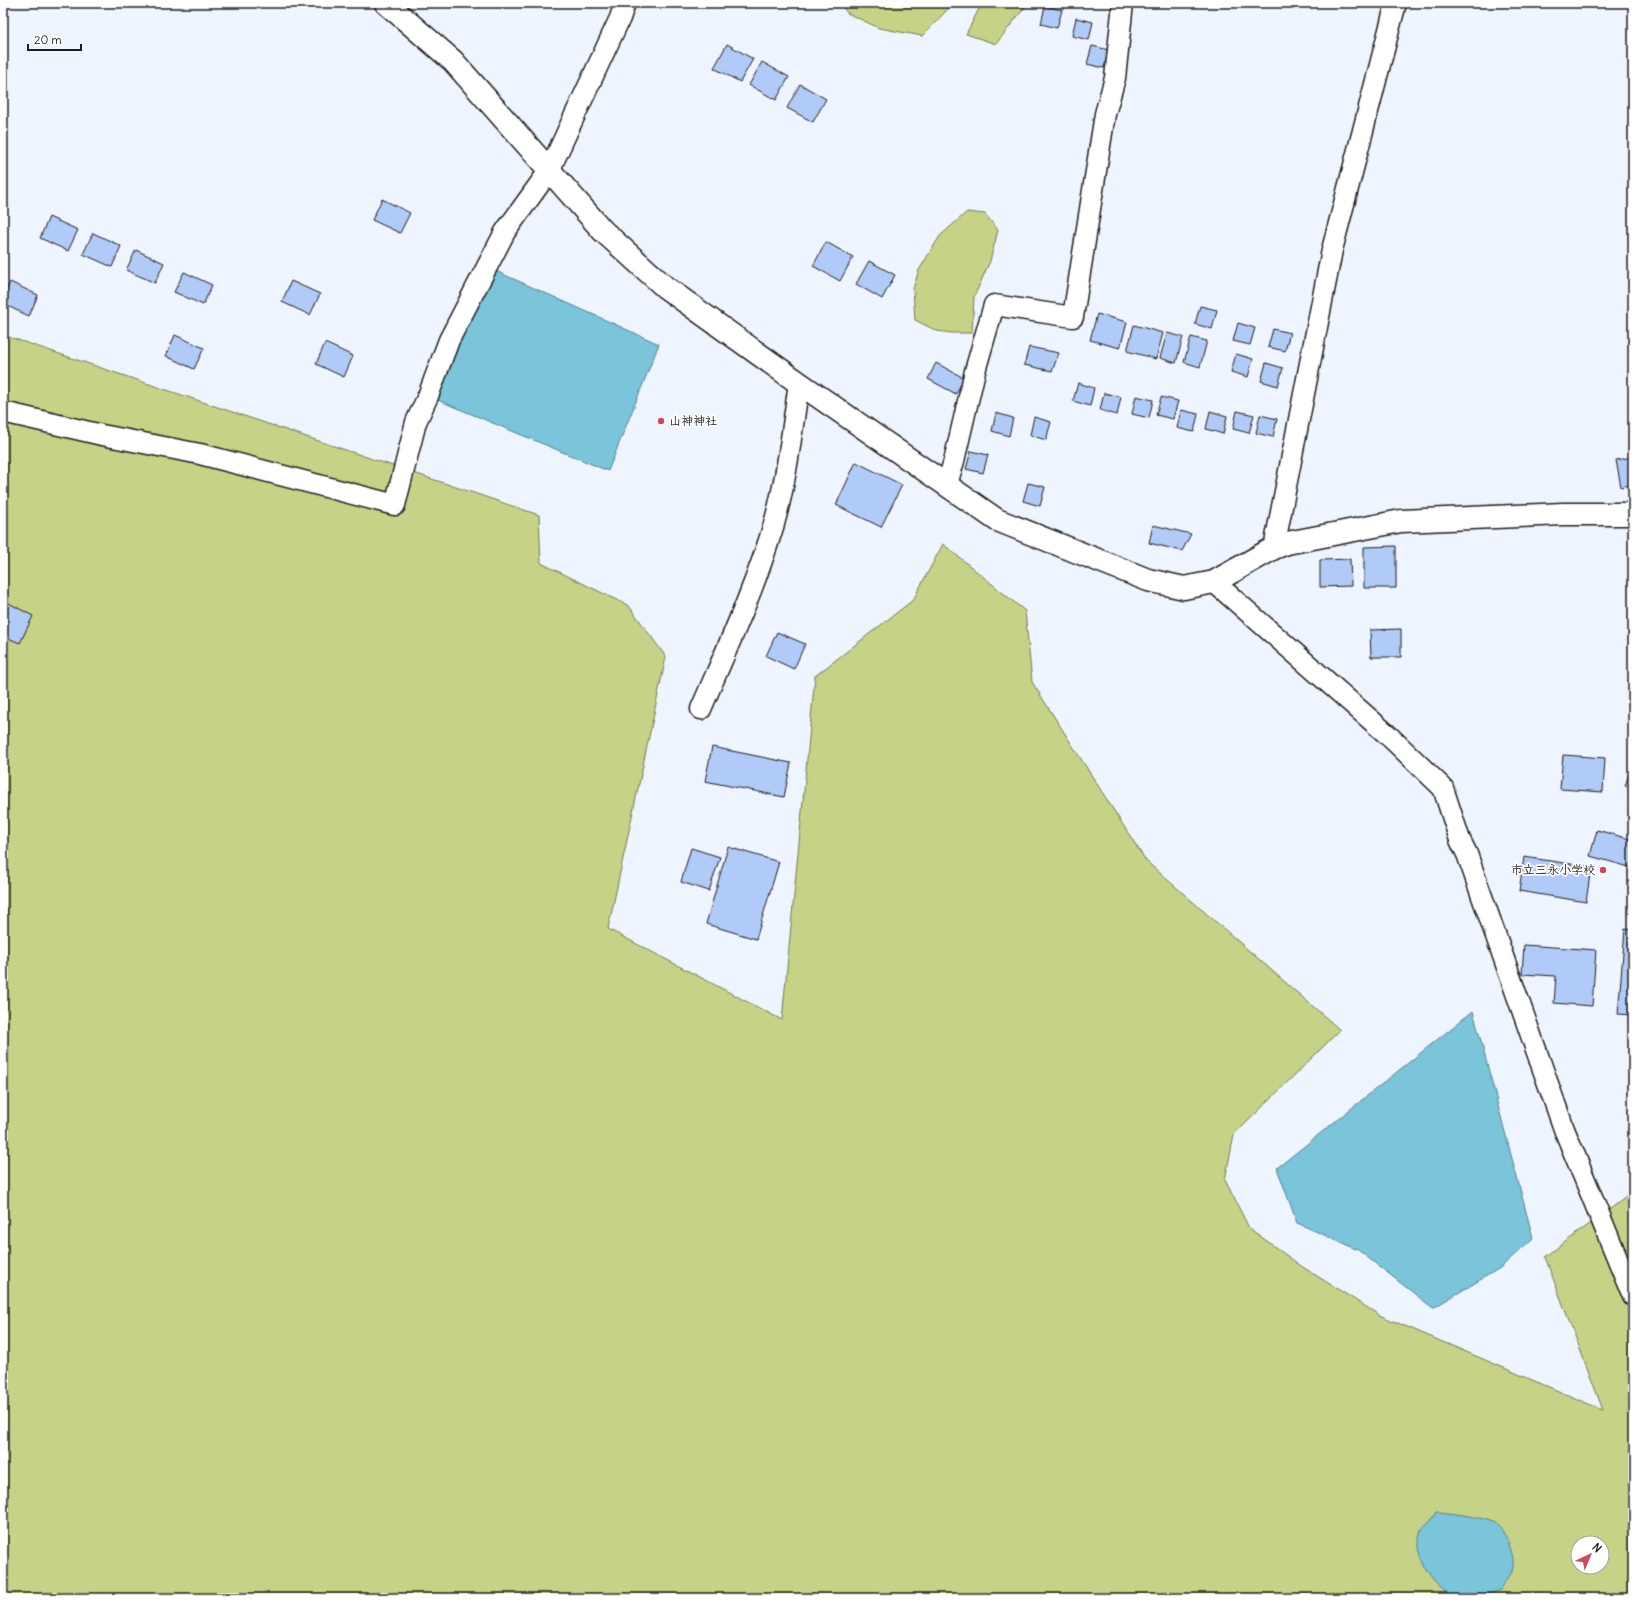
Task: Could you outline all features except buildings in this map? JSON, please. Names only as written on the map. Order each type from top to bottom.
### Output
[{"type":"street","points":[[386,3],[453,61],[602,231],[665,287],[799,383],[997,520],[1148,580],[1184,588],[1214,582],[1274,548],[1287,543],[1401,521],[1558,514],[1633,514]]},
{"type":"street","points":[[3,412],[102,436],[200,454],[395,505],[416,422],[428,396],[448,340],[505,232],[549,170],[620,18],[625,3]]},
{"type":"street","points":[[947,484],[954,461],[975,371],[994,305],[1074,316],[1105,114],[1115,78],[1123,3]]},
{"type":"street","points":[[1274,548],[1332,250],[1396,3]]},
{"type":"street","points":[[701,709],[754,583],[774,524],[785,477],[799,383]]},
{"type":"street","points":[[1214,582],[1389,736],[1443,788],[1460,840],[1467,854],[1564,1129],[1633,1296]]},
{"type":"green space","points":[[840,3],[951,3],[949,8],[922,36],[879,28],[847,13]]},
{"type":"green space","points":[[982,3],[1028,3],[996,44],[966,34]]},
{"type":"green space","points":[[967,212],[985,214],[998,230],[990,261],[974,297],[972,333],[937,331],[915,320],[913,289],[919,270],[940,236]]},
{"type":"green space","points":[[3,335],[539,515],[541,563],[629,606],[666,657],[608,929],[782,1020],[815,676],[913,600],[943,544],[1025,611],[1032,682],[1146,861],[1340,1030],[1234,1135],[1225,1180],[1249,1228],[1301,1266],[1379,1315],[1603,1410],[1545,1257],[1629,1195],[1633,1094],[1633,1598],[3,1598]]},
{"type":"water","points":[[487,267],[659,344],[608,471],[428,396]]},
{"type":"water","points":[[1473,1011],[1533,1238],[1500,1268],[1433,1308],[1358,1250],[1297,1223],[1277,1168]]},
{"type":"water","points":[[1437,1512],[1475,1517],[1490,1521],[1499,1526],[1509,1543],[1513,1562],[1512,1574],[1501,1590],[1487,1595],[1462,1598],[1446,1592],[1433,1580],[1423,1564],[1418,1544],[1421,1530],[1430,1523]]},
{"type":"place","name":"山神神社","points":[[661,421]]},
{"type":"place","name":"市立三永小学校","points":[[1603,870]]}]
